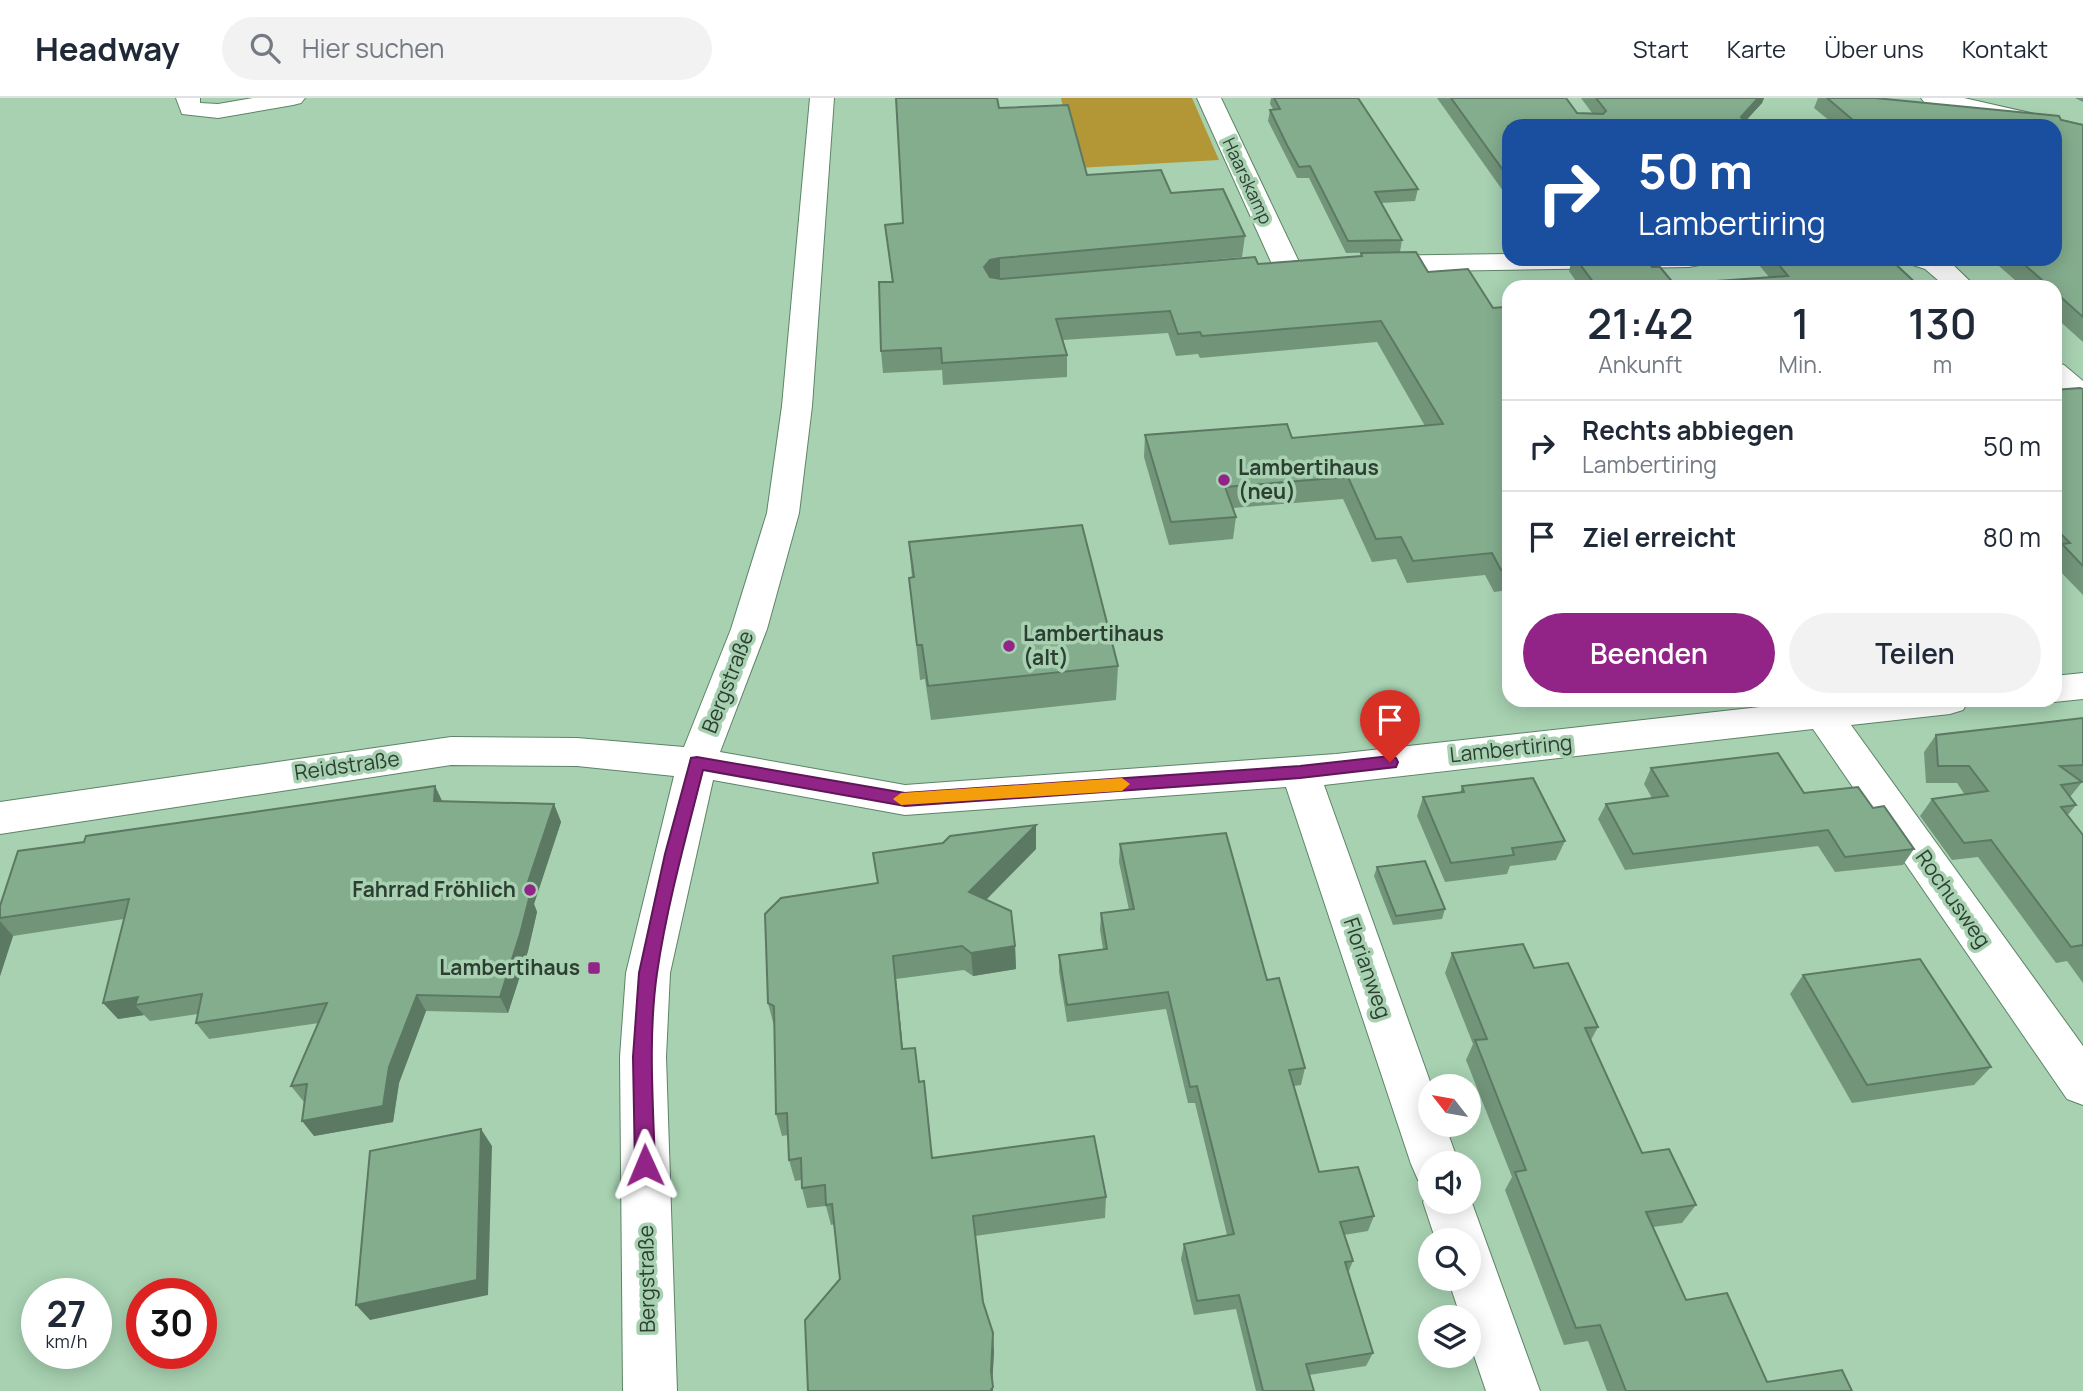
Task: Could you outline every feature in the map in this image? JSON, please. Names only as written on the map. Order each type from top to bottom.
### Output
[{"type":"street","points":[[188,98],[190,109],[218,111],[293,98]]},
{"type":"street","name":"Bergstraße","points":[[650,1391],[643,1057],[648,973],[673,854],[697,763],[749,629],[783,513],[797,406],[822,98]]},
{"type":"street","name":"Haarskamp","points":[[1209,98],[1286,264]]},
{"type":"street","points":[[1933,98],[2026,119]]},
{"type":"street","points":[[2062,127],[2083,132]]},
{"type":"street","points":[[1342,264],[1502,263]]},
{"type":"street","points":[[1259,267],[1314,264]]},
{"type":"street","points":[[1935,266],[1953,280]]},
{"type":"street","points":[[2062,378],[2083,397]]},
{"type":"street","points":[[2062,688],[2083,686]]},
{"type":"street","name":"Lambertiring","points":[[697,763],[905,800],[1300,772],[1818,707]]},
{"type":"street","name":"Rochusweg","points":[[1818,707],[2083,1084]]},
{"type":"street","name":"Reidstraße","points":[[0,818],[451,751],[578,752],[697,763]]},
{"type":"street","name":"Florianweg","points":[[1300,772],[1430,1151]]},
{"type":"street","points":[[1478,1291],[1513,1391]]},
{"type":"shaded area","points":[[1061,98],[1192,98],[1219,160],[1078,168]]},
{"type":"building","points":[[896,98],[997,98],[999,108],[1068,105],[1087,175],[1161,170],[1171,193],[1223,189],[1245,236],[1000,258],[990,260],[984,267],[990,277],[1001,279],[1255,257],[1258,264],[1362,256],[1361,253],[1416,252],[1428,272],[1468,269],[1493,308],[1502,307],[1502,570],[1492,553],[1413,561],[1401,537],[1376,539],[1348,477],[1225,487],[1236,517],[1171,522],[1145,435],[1287,424],[1292,438],[1443,424],[1381,321],[1202,336],[1200,332],[1178,334],[1170,311],[1056,319],[1067,355],[942,363],[941,348],[881,351],[879,282],[893,282],[885,225],[903,223]]},
{"type":"building","points":[[1274,98],[1358,98],[1418,189],[1375,192],[1402,240],[1348,241],[1310,166],[1299,167],[1287,145],[1270,110],[1280,109]]},
{"type":"building","points":[[1451,98],[1566,98],[1577,113],[1603,114],[1606,111],[1596,98],[1758,98],[1741,117],[1743,119],[1502,119],[1502,169]]},
{"type":"building","points":[[1827,98],[1875,98],[2059,116],[2060,119],[1852,119]]},
{"type":"building","points":[[2062,120],[2083,125],[2083,317],[2062,298],[2062,280],[2042,280],[2026,266],[2062,266]]},
{"type":"building","points":[[1581,266],[1660,267],[1671,280],[1592,280]]},
{"type":"building","points":[[1780,266],[1898,266],[1912,280],[1731,280],[1788,276]]},
{"type":"building","points":[[2062,389],[2083,389],[2083,566],[2062,544],[2070,543],[2062,535]]},
{"type":"building","name":"Lambertihaus (alt)","points":[[1082,525],[1118,666],[928,686],[922,645],[917,645],[909,578],[914,577],[909,542]]},
{"type":"building","points":[[2083,718],[2083,765],[2060,766],[2082,782],[2061,785],[2076,805],[2061,807],[2083,835],[2083,946],[2071,947],[1991,840],[1964,843],[1932,799],[1988,791],[1969,766],[1938,766],[1936,735]]},
{"type":"building","points":[[1778,753],[1804,793],[1858,787],[1873,808],[1884,806],[1914,849],[1845,857],[1828,830],[1633,854],[1606,804],[1668,796],[1651,768]]},
{"type":"building","points":[[1533,778],[1565,841],[1512,848],[1514,855],[1451,863],[1423,797],[1464,792],[1462,786]]},
{"type":"building","points":[[435,786],[434,801],[554,804],[524,894],[530,895],[500,997],[417,995],[389,1067],[383,1106],[302,1121],[307,1084],[291,1086],[327,1003],[196,1023],[202,994],[135,1005],[138,997],[103,1003],[129,899],[0,918],[0,906],[18,851],[84,842],[86,836]]},
{"type":"building","points":[[1036,825],[969,892],[1011,911],[1015,946],[971,953],[962,946],[893,956],[902,1049],[915,1048],[919,1082],[924,1081],[932,1158],[1094,1136],[1106,1197],[973,1216],[983,1302],[993,1333],[993,1387],[990,1391],[808,1391],[805,1320],[840,1279],[832,1204],[826,1205],[825,1185],[802,1188],[801,1158],[789,1160],[787,1113],[776,1114],[774,1006],[768,1003],[765,914],[781,898],[878,883],[873,853],[943,843],[950,836]]},
{"type":"building","points":[[1226,833],[1267,980],[1279,978],[1305,1068],[1289,1070],[1319,1172],[1358,1167],[1374,1216],[1340,1222],[1353,1261],[1345,1262],[1373,1353],[1306,1364],[1314,1391],[1263,1391],[1239,1295],[1197,1301],[1184,1244],[1234,1234],[1197,1086],[1190,1087],[1168,992],[1067,1005],[1059,955],[1107,949],[1101,913],[1134,909],[1120,844]]},
{"type":"building","points":[[1425,861],[1445,909],[1396,916],[1377,867]]},
{"type":"building","points":[[1523,944],[1534,968],[1568,963],[1598,1027],[1585,1028],[1642,1153],[1669,1149],[1696,1205],[1646,1212],[1686,1300],[1727,1293],[1767,1382],[1842,1370],[1852,1391],[1626,1391],[1600,1325],[1576,1328],[1515,1172],[1526,1170],[1475,1040],[1487,1039],[1452,953]]},
{"type":"building","points":[[1920,959],[1991,1067],[1867,1085],[1803,975]]},
{"type":"building","points":[[481,1129],[477,1280],[356,1305],[370,1151]]},
{"type":"slow traffic","points":[[901,799],[1122,784]]},
{"type":"place","name":"Lambertihaus (neu)","points":[[1224,480]]},
{"type":"place","name":"Lambertihaus (alt)","points":[[1009,646]]},
{"type":"place","name":"Fahrrad Fröhlich","points":[[530,890]]},
{"type":"place","name":"Lambertihaus","points":[[594,968]]},
{"type":"route","points":[[645,1165],[643,1057],[648,973],[673,854],[697,763],[905,800],[1300,772],[1390,762]]}]
